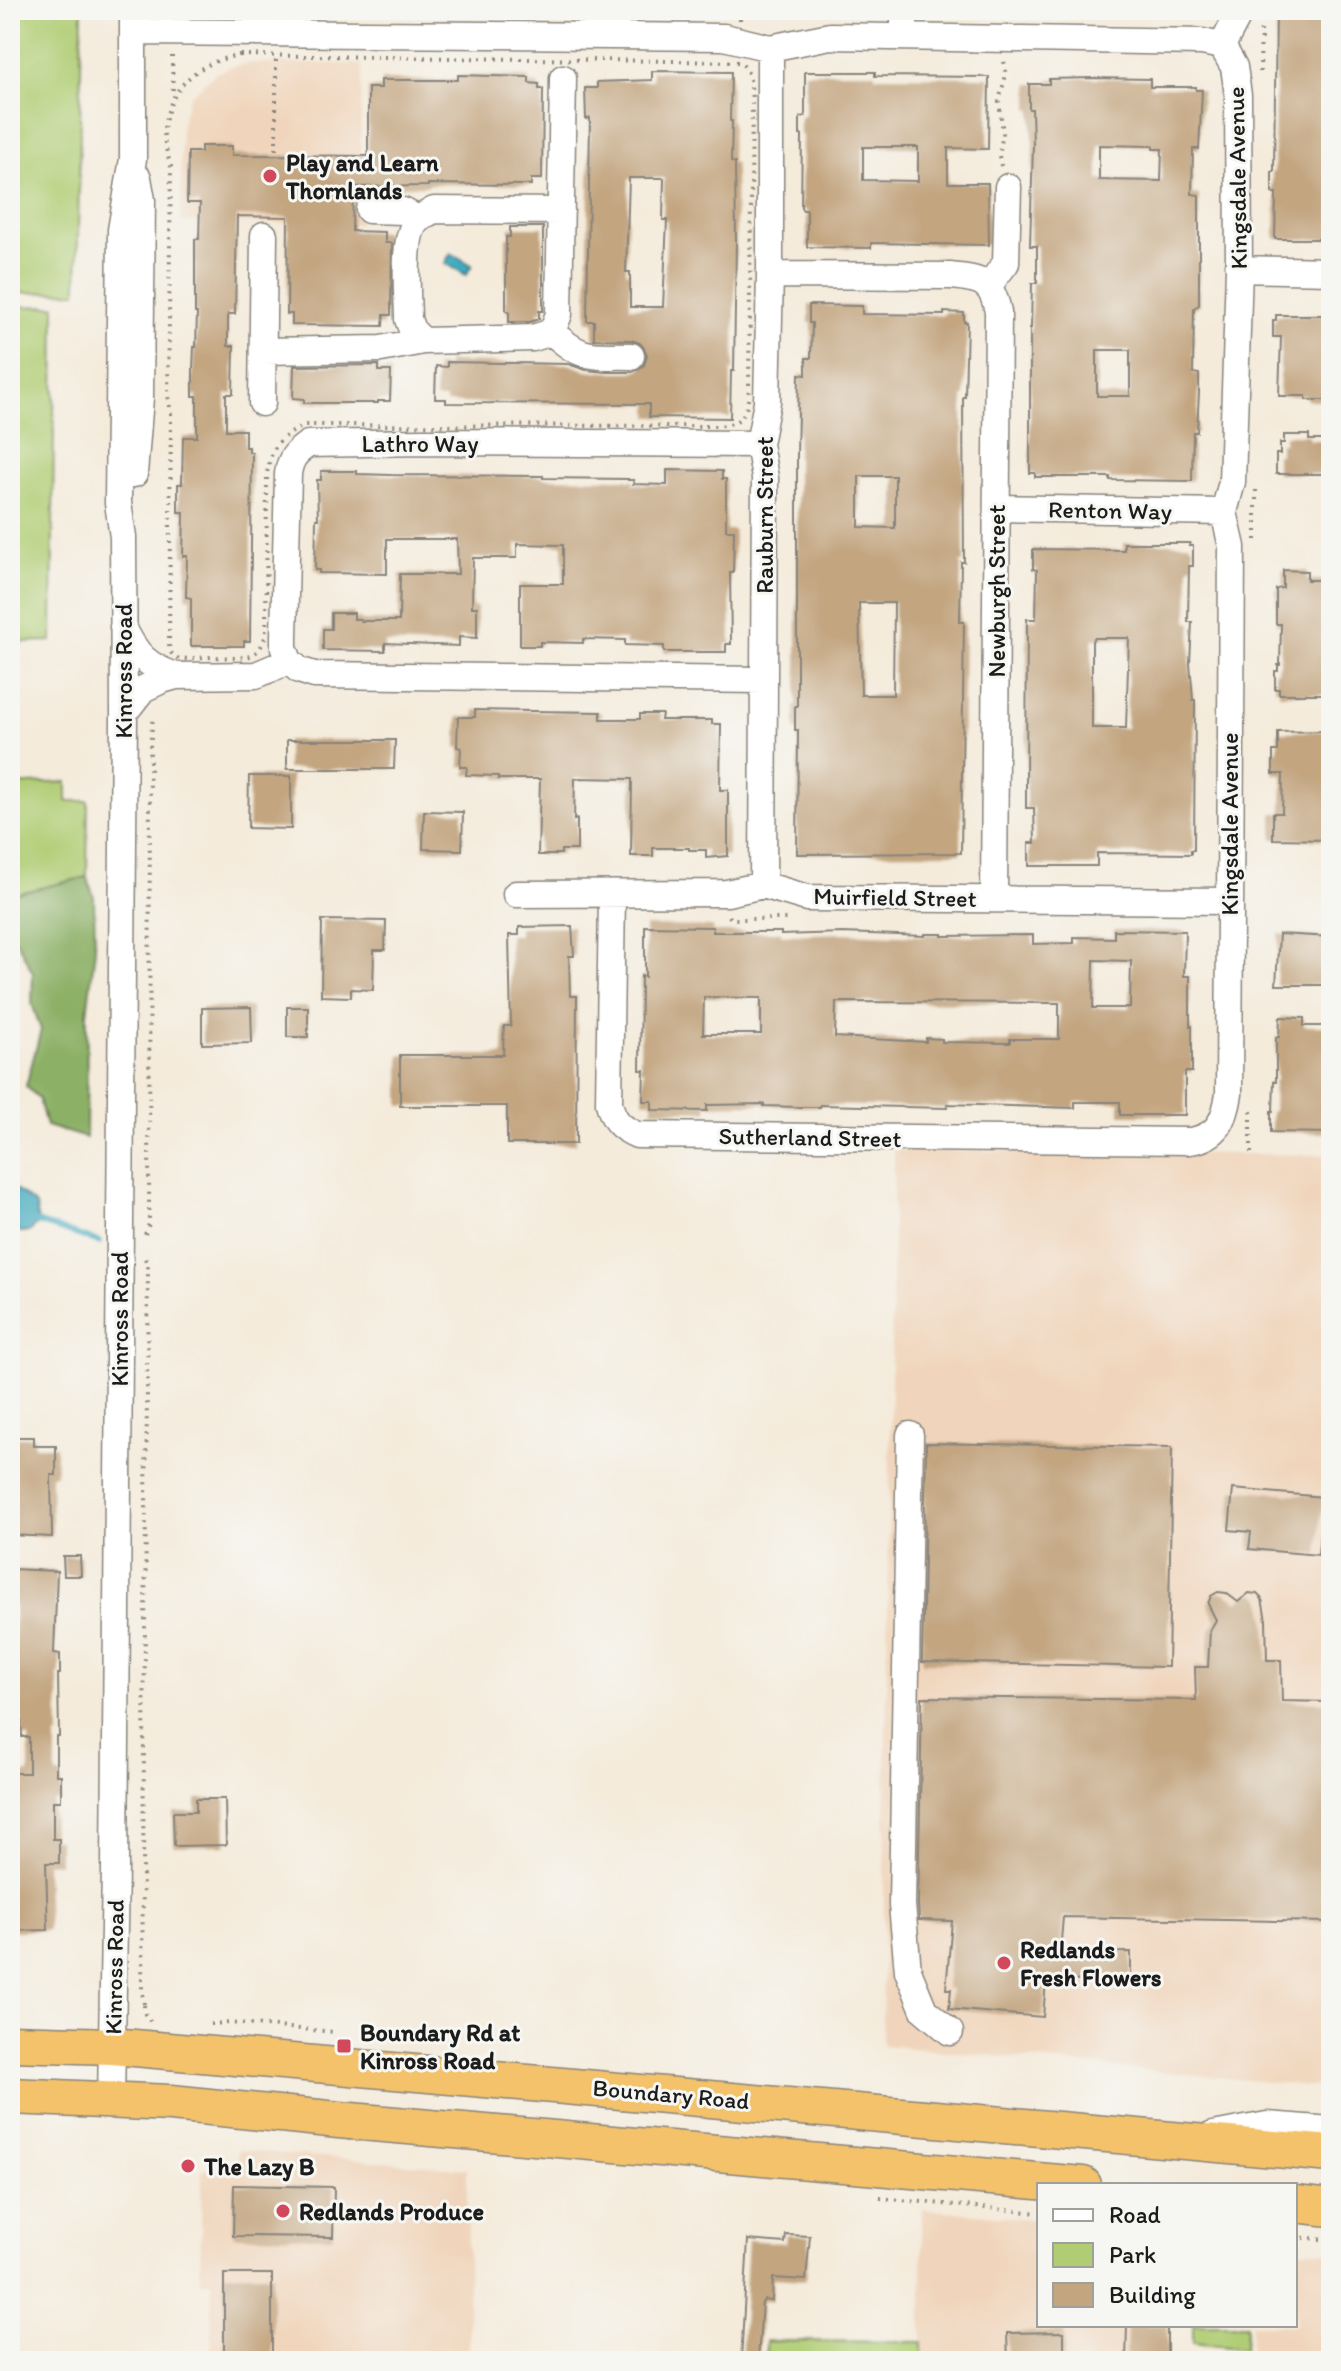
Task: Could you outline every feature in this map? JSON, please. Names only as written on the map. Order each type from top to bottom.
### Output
[{"type":"highway","name":"Boundary Road","points":[[10,2043],[112,2046],[1331,2154]]},
{"type":"highway","points":[[10,2096],[171,2103],[1060,2183]]},
{"type":"highway","points":[[1297,2204],[1331,2208]]},
{"type":"street","points":[[133,21],[724,37],[770,48],[904,23],[1202,42],[1222,46],[1241,10]]},
{"type":"street","name":"Kinross Road","points":[[111,2101],[123,537],[132,508],[140,398],[142,200],[133,159],[133,21]]},
{"type":"street","name":"Kingsdale Avenue","points":[[1222,46],[1234,67],[1238,95],[1239,269],[1232,482],[1224,512],[1232,547],[1229,1094],[1226,1115]]},
{"type":"street","name":"Rauburn Street","points":[[763,885],[765,478],[759,444],[767,402],[770,48]]},
{"type":"street","points":[[552,332],[559,314],[563,78]]},
{"type":"street","points":[[770,275],[951,276],[989,285],[1006,263],[1008,187]]},
{"type":"street","points":[[369,210],[403,211],[418,219]]},
{"type":"street","points":[[423,341],[412,330],[408,319],[408,245],[411,228],[418,219],[434,210],[561,211]]},
{"type":"street","points":[[262,403],[264,235]]},
{"type":"street","points":[[1239,269],[1331,271]]},
{"type":"street","name":"Newburgh Street","points":[[989,285],[998,312],[994,899]]},
{"type":"street","points":[[263,351],[381,349],[423,341],[533,338],[552,332]]},
{"type":"street","points":[[552,332],[577,353],[631,356]]},
{"type":"street","name":"Lathro Way","points":[[289,661],[284,648],[288,474],[290,462],[308,444],[759,444]]},
{"type":"street","name":"Renton Way","points":[[997,508],[1224,512]]},
{"type":"street","points":[[122,626],[129,641],[146,662],[176,676]]},
{"type":"street","points":[[124,713],[143,689],[176,676],[256,675],[289,661],[299,670],[314,675],[763,680]]},
{"type":"street","name":"Muirfield Street","points":[[516,894],[727,893],[763,885],[807,898],[1228,901]]},
{"type":"street","name":"Sutherland Street","points":[[612,894],[609,1103],[612,1116],[622,1129],[637,1135],[1190,1141],[1204,1139],[1226,1115]]},
{"type":"street","points":[[910,1435],[902,1905],[908,1971],[924,2010],[950,2032]]},
{"type":"street","points":[[1186,2140],[1267,2125],[1331,2130]]},
{"type":"path","points":[[276,55],[276,150]]},
{"type":"path","points":[[1003,55],[1006,75],[999,101],[1003,133],[999,156],[1004,183],[1008,187]]},
{"type":"path","points":[[171,63],[173,98]]},
{"type":"path","points":[[144,1244],[149,1224],[150,747],[156,706]]},
{"type":"path","points":[[144,1252],[148,1267],[141,2004],[155,2025]]},
{"type":"path","points":[[200,2025],[231,2023],[335,2032]]},
{"type":"path","points":[[866,2197],[1037,2213]]},
{"type":"path","points":[[1297,2237],[1331,2240]]},
{"type":"shaded area","name":"Play and Learn Thornlands","points":[[251,63],[362,64],[359,224],[181,222],[181,130],[190,96],[216,73]]},
{"type":"shaded area","points":[[894,1150],[1331,1155],[1331,2088],[882,2045]]},
{"type":"shaded area","points":[[238,2150],[467,2169],[469,2361],[211,2361],[212,2282],[200,2282],[202,2169],[238,2170]]},
{"type":"shaded area","points":[[922,2209],[1037,2220],[1037,2327],[1170,2327],[1168,2361],[922,2361]]},
{"type":"shaded area","points":[[1297,2249],[1331,2252],[1331,2361],[1250,2361],[1251,2327],[1297,2327]]},
{"type":"green space","points":[[10,10],[82,10],[77,292],[10,293]]},
{"type":"green space","points":[[55,306],[52,641],[10,642],[10,307]]},
{"type":"green space","points":[[67,782],[67,801],[88,801],[87,877],[10,895],[10,785]]},
{"type":"green space","points":[[87,877],[94,897],[95,949],[87,1014],[86,1138],[46,1126],[39,1099],[26,1086],[41,1030],[32,1003],[33,973],[13,934],[10,934],[10,895]]},
{"type":"green space","points":[[1193,2327],[1246,2327],[1245,2349],[1193,2343]]},
{"type":"green space","points":[[766,2341],[922,2342],[922,2361],[766,2361]]},
{"type":"water","points":[[451,253],[472,265],[466,275],[445,263]]},
{"type":"water","points":[[10,1185],[36,1205],[38,1224],[29,1232],[10,1232]]},
{"type":"building","points":[[1276,10],[1331,10],[1331,239],[1275,239],[1276,193],[1272,193],[1272,172]]},
{"type":"building","points":[[652,71],[731,72],[731,162],[735,163],[736,241],[734,371],[731,371],[730,418],[649,417],[649,404],[446,403],[446,399],[435,399],[436,366],[447,367],[447,362],[568,364],[606,372],[632,372],[644,365],[647,355],[640,343],[594,339],[594,321],[587,321],[590,118],[586,119],[585,88],[597,88],[597,82],[652,80]],"holes":[[[629,178],[664,178],[663,220],[667,220],[663,307],[630,307],[630,272],[626,272]]]},
{"type":"building","points":[[805,72],[989,77],[988,149],[948,148],[948,183],[988,183],[989,245],[871,243],[871,248],[807,247],[807,210],[801,208],[800,117],[805,116]],"holes":[[[863,147],[918,147],[918,181],[863,180]]]},
{"type":"building","points":[[458,75],[529,77],[529,83],[539,84],[539,89],[543,89],[542,179],[531,179],[531,185],[353,187],[352,231],[385,232],[385,243],[392,243],[391,315],[384,315],[383,326],[292,325],[292,314],[287,314],[288,217],[237,216],[235,314],[228,314],[228,346],[234,346],[233,394],[226,394],[226,430],[245,430],[245,447],[252,452],[250,641],[244,641],[244,646],[191,646],[191,598],[186,597],[187,556],[183,556],[184,512],[178,512],[183,437],[197,437],[197,396],[193,396],[193,369],[197,313],[195,239],[199,239],[200,203],[187,203],[188,152],[201,152],[201,146],[232,146],[232,155],[368,156],[368,88],[381,88],[381,80],[458,80]]},
{"type":"building","points":[[1049,79],[1150,79],[1150,87],[1196,87],[1196,90],[1202,90],[1199,149],[1193,149],[1192,194],[1199,195],[1199,305],[1194,308],[1193,373],[1199,374],[1199,392],[1197,432],[1193,432],[1192,481],[1035,477],[1035,473],[1030,473],[1030,328],[1032,283],[1037,283],[1037,246],[1030,246],[1033,145],[1029,84],[1049,84]],"holes":[[[1099,145],[1153,146],[1153,149],[1162,149],[1161,181],[1099,180]],[[1097,350],[1130,350],[1130,396],[1097,396]]]},
{"type":"building","points":[[510,227],[543,227],[543,311],[539,311],[539,319],[530,322],[509,322],[509,311],[506,311],[506,237],[510,237]]},
{"type":"building","points":[[809,305],[862,306],[862,314],[964,313],[964,322],[967,322],[963,397],[964,562],[961,562],[960,622],[964,622],[961,853],[797,854],[797,455],[799,374],[806,375],[806,358],[811,358],[812,323],[809,323]],"holes":[[[859,476],[895,476],[895,528],[859,527]],[[859,603],[894,603],[893,695],[861,695]]]},
{"type":"building","points":[[1276,315],[1331,315],[1331,400],[1279,396],[1281,337],[1273,337]]},
{"type":"building","points":[[379,365],[379,371],[391,371],[390,401],[304,403],[304,399],[293,398],[294,366]]},
{"type":"building","points":[[1284,435],[1309,435],[1309,440],[1331,440],[1331,474],[1276,474],[1276,454],[1280,454]]},
{"type":"building","points":[[667,470],[722,471],[722,479],[726,479],[726,530],[734,530],[733,573],[730,573],[731,644],[726,644],[726,652],[664,652],[664,646],[625,645],[625,640],[583,639],[583,643],[540,642],[540,646],[520,646],[520,584],[563,584],[563,545],[517,544],[517,558],[473,558],[472,607],[477,607],[477,638],[459,637],[459,646],[385,643],[385,651],[323,650],[323,629],[331,629],[331,613],[354,613],[354,619],[361,621],[399,621],[400,574],[458,574],[457,539],[387,539],[387,574],[319,573],[315,570],[317,480],[321,480],[321,471],[628,479],[634,480],[633,484],[667,485]]},
{"type":"building","points":[[1124,543],[1190,543],[1189,546],[1193,546],[1193,566],[1189,566],[1188,622],[1192,622],[1190,663],[1195,700],[1194,850],[1191,854],[1097,853],[1097,866],[1029,866],[1029,843],[1035,843],[1034,808],[1026,808],[1027,619],[1036,619],[1037,570],[1033,569],[1033,549],[1124,550]],"holes":[[[1094,638],[1129,638],[1126,728],[1092,728],[1092,641]]]},
{"type":"building","points":[[1283,570],[1307,571],[1307,580],[1325,580],[1325,590],[1331,590],[1331,694],[1279,694],[1279,689],[1275,689],[1275,671],[1280,665],[1281,624],[1276,624],[1276,589],[1283,588]]},
{"type":"building","points":[[475,710],[601,712],[601,719],[640,719],[640,714],[662,714],[661,720],[712,720],[712,724],[721,724],[720,790],[728,790],[728,856],[706,858],[706,850],[653,848],[653,856],[631,856],[632,779],[575,778],[577,850],[538,855],[540,779],[466,775],[467,767],[460,767],[458,717],[475,717]]},
{"type":"building","points":[[1331,731],[1331,840],[1273,839],[1273,813],[1282,813],[1283,774],[1273,774],[1273,751],[1278,751],[1278,732]]},
{"type":"building","points":[[287,740],[395,740],[394,769],[287,769]]},
{"type":"building","points":[[249,776],[291,776],[291,829],[248,828]]},
{"type":"building","points":[[424,811],[463,812],[462,850],[423,849]]},
{"type":"building","points":[[322,920],[386,921],[385,950],[374,950],[373,990],[351,989],[351,997],[321,996]]},
{"type":"building","points":[[572,926],[574,956],[569,956],[570,996],[577,996],[576,1144],[507,1144],[507,1106],[400,1106],[400,1055],[503,1055],[504,1026],[511,1026],[509,935],[519,935],[519,927]]},
{"type":"building","points":[[645,926],[713,927],[713,932],[781,932],[781,935],[1033,935],[1033,944],[1074,943],[1074,937],[1114,938],[1114,930],[1185,931],[1184,976],[1190,976],[1192,1072],[1185,1072],[1185,1115],[1120,1115],[1120,1102],[1075,1102],[1075,1108],[947,1104],[947,1108],[798,1107],[764,1104],[707,1105],[707,1111],[652,1110],[652,1101],[643,1101],[644,1070],[640,1070],[641,976],[645,977]],"holes":[[[1094,960],[1131,961],[1130,1008],[1093,1008]],[[704,997],[761,998],[761,1034],[703,1034]],[[836,1002],[1059,1003],[1059,1039],[1010,1039],[1010,1043],[835,1037]]]},
{"type":"building","points":[[1279,934],[1331,937],[1331,985],[1276,985]]},
{"type":"building","points":[[251,1007],[252,1043],[202,1044],[202,1008]]},
{"type":"building","points":[[287,1007],[308,1007],[308,1037],[287,1037]]},
{"type":"building","points":[[1280,1017],[1304,1018],[1304,1026],[1331,1026],[1331,1133],[1271,1132],[1276,1037],[1279,1037]]},
{"type":"building","points":[[10,1437],[34,1437],[34,1446],[56,1446],[56,1475],[51,1475],[52,1537],[10,1535]]},
{"type":"building","points":[[926,1443],[1172,1447],[1168,1667],[922,1662]]},
{"type":"building","points":[[1233,1489],[1323,1497],[1318,1555],[1249,1549],[1251,1532],[1229,1530]]},
{"type":"building","points":[[63,1556],[80,1556],[81,1576],[64,1576]]},
{"type":"building","points":[[10,1569],[57,1571],[54,1653],[60,1654],[60,1674],[56,1775],[61,1775],[61,1801],[53,1801],[53,1839],[59,1839],[59,1863],[46,1863],[48,1930],[10,1931],[10,1773],[29,1773],[29,1737],[22,1737],[21,1717],[15,1717],[14,1603],[10,1603]]},
{"type":"building","points":[[1218,1592],[1226,1593],[1238,1602],[1249,1593],[1257,1594],[1262,1599],[1267,1660],[1281,1660],[1282,1701],[1331,1702],[1328,1922],[1063,1917],[1060,1953],[1131,1952],[1131,1980],[1046,1981],[1043,2017],[949,2009],[951,1989],[946,1989],[952,1921],[919,1920],[922,1697],[1196,1700],[1195,1667],[1208,1667],[1210,1630],[1216,1620],[1208,1604],[1211,1596]]},
{"type":"building","points":[[196,1799],[225,1799],[226,1845],[174,1846],[173,1812],[196,1812]]},
{"type":"building","name":"Redlands Produce","points":[[234,2185],[334,2187],[333,2237],[233,2236]]},
{"type":"building","points":[[786,2235],[810,2236],[806,2280],[773,2278],[772,2301],[764,2300],[762,2303],[758,2361],[741,2361],[748,2240],[785,2243]]},
{"type":"building","points":[[224,2274],[272,2274],[272,2361],[224,2361]]},
{"type":"building","points":[[1127,2327],[1167,2327],[1167,2361],[1126,2361]]},
{"type":"building","points":[[1064,2332],[1064,2361],[1008,2361],[1007,2333]]},
{"type":"waterway","points":[[34,1221],[99,1242]]},
{"type":"place","name":"Play and Learn Thornlands","points":[[270,176]]},
{"type":"place","name":"Redlands Fresh Flowers","points":[[1004,1963]]},
{"type":"place","name":"Boundary Rd at Kinross Road","points":[[344,2046]]},
{"type":"place","name":"The Lazy B","points":[[188,2166]]},
{"type":"place","name":"Redlands Produce","points":[[283,2211]]}]
